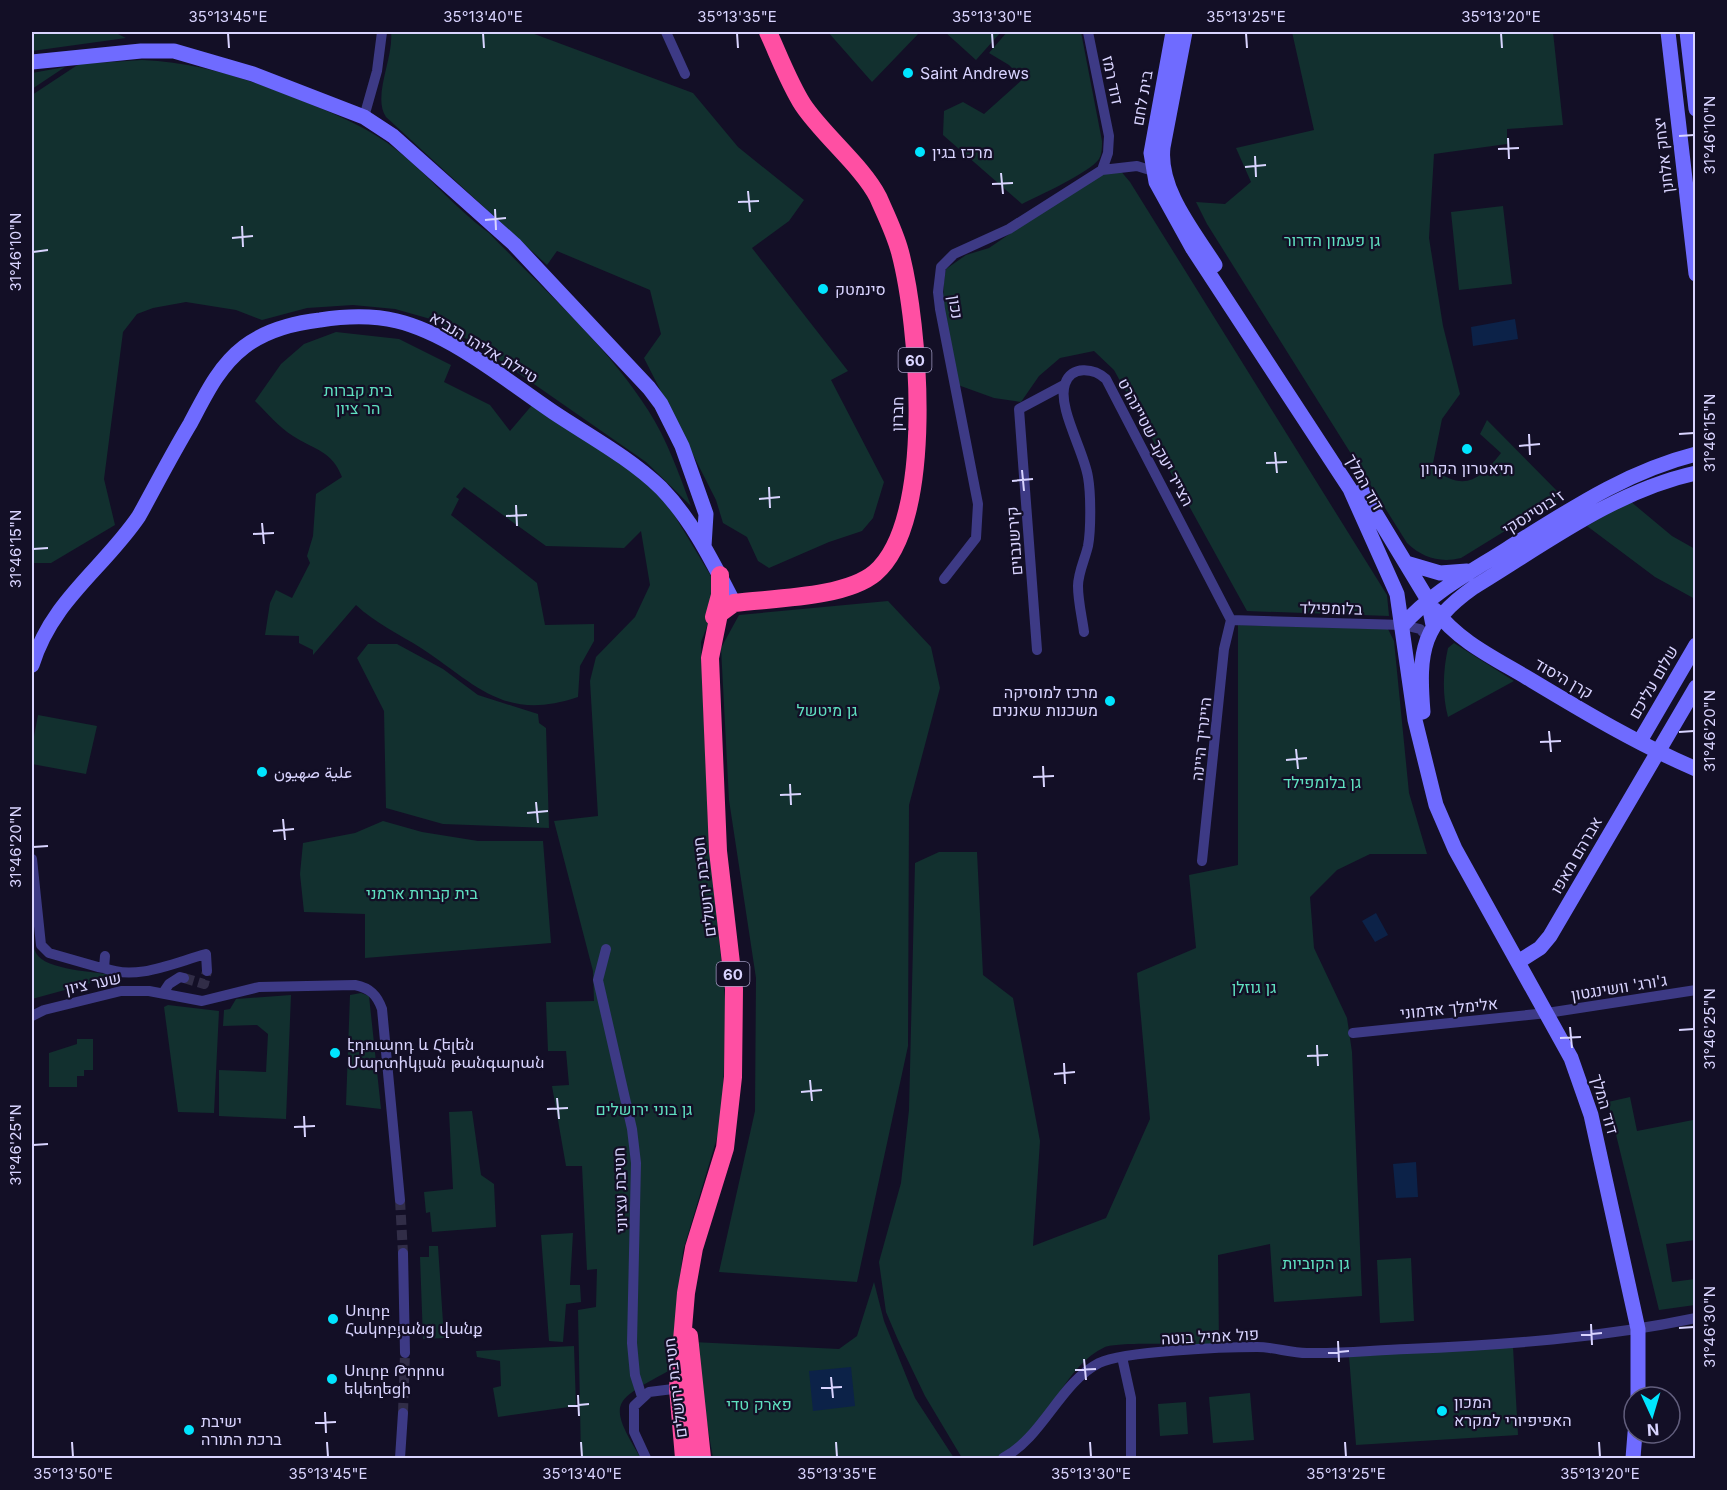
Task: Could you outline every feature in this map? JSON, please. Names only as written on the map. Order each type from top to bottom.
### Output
[{"type":"highway","name":"חברון","points":[[734,603],[829,592],[854,585],[874,573],[898,540],[906,519],[914,476],[916,363],[906,283],[892,227],[876,194],[803,105],[768,32]]},
{"type":"highway","points":[[714,631],[714,612],[721,590],[720,575]]},
{"type":"highway","name":"חטיבת ירושלים","points":[[684,1458],[687,1387],[686,1313],[694,1248],[725,1148],[733,1077],[734,988],[718,851],[710,658],[714,631],[721,612],[734,603]]},
{"type":"highway","name":"חטיבת ירושלים","points":[[687,1387],[702,1458]]},
{"type":"street","points":[[364,117],[377,71],[382,32]]},
{"type":"street","points":[[666,32],[685,74]]},
{"type":"street","name":"דוד רמז","points":[[1088,32],[1108,131],[1108,153],[1102,170]]},
{"type":"street","name":"בית לחם","points":[[1159,170],[1152,145],[1173,32]]},
{"type":"street","name":"בית לחם","points":[[1159,170],[1185,32]]},
{"type":"street","name":"יצחק אלחנן","points":[[1668,32],[1695,274]]},
{"type":"street","points":[[1690,42],[1695,109]]},
{"type":"street","points":[[32,62],[131,52],[174,51],[253,74],[364,117],[393,136],[514,244],[649,388],[661,404],[682,446],[706,514],[704,546]]},
{"type":"street","name":"נכון","points":[[944,579],[976,537],[978,504],[940,309],[938,292],[941,267],[954,254],[1009,229],[1102,170],[1137,166],[1159,170]]},
{"type":"street","name":"דוד המלך","points":[[1159,170],[1197,237],[1406,562],[1428,600],[1433,626],[1422,669],[1424,716],[1435,776],[1455,849]]},
{"type":"street","name":"דוד המלך","points":[[1159,170],[1162,197],[1187,240],[1350,489],[1397,594],[1423,759],[1436,805],[1455,849],[1571,1058],[1591,1115],[1638,1329],[1638,1385]]},
{"type":"street","name":"טיילת אליהו הנביא","points":[[32,665],[37,648],[66,598],[126,535],[139,516],[211,384],[233,357],[258,338],[277,330],[301,322],[353,316],[380,318],[414,326],[466,354],[633,465],[661,489],[704,546],[734,603]]},
{"type":"street","name":"הצייר יעקב שטיינהרט","points":[[1064,385],[1069,376],[1079,370],[1099,372],[1106,379],[1231,620]]},
{"type":"street","points":[[1064,385],[1063,399],[1082,450],[1089,479],[1088,543],[1078,585],[1084,632]]},
{"type":"street","name":"קירשנבוים","points":[[1037,650],[1019,409],[1064,385]]},
{"type":"street","points":[[1675,459],[1695,444]]},
{"type":"street","name":"ז'בוטינסקי","points":[[1403,625],[1428,600],[1612,485],[1675,459],[1695,454]]},
{"type":"street","name":"ז'בוטינסקי","points":[[1433,626],[1474,587],[1625,497],[1665,481],[1695,473]]},
{"type":"street","points":[[1406,562],[1444,573],[1478,568]]},
{"type":"street","name":"בלומפילד","points":[[1231,620],[1403,625],[1420,629],[1433,626]]},
{"type":"street","name":"היינריך היינה","points":[[1202,861],[1224,649],[1231,620]]},
{"type":"street","name":"קרן היסוד","points":[[1433,626],[1457,634],[1570,704],[1640,741]]},
{"type":"street","name":"שלום עליכם","points":[[1657,754],[1640,741],[1695,645]]},
{"type":"street","points":[[1657,754],[1695,687]]},
{"type":"street","points":[[1657,754],[1695,769]]},
{"type":"street","points":[[1657,754],[1695,779]]},
{"type":"street","name":"אברהם מאפו","points":[[1518,962],[1540,948],[1550,936],[1657,754]]},
{"type":"street","points":[[32,859],[41,945],[49,953],[123,974],[135,973],[206,954],[207,971]]},
{"type":"street","name":"חטיבת עציוני","points":[[606,949],[598,980],[632,1129],[636,1163],[632,1343],[634,1368],[642,1397]]},
{"type":"street","points":[[104,968],[105,956]]},
{"type":"street","points":[[163,993],[169,984],[180,977],[184,978]]},
{"type":"street","name":"שער ציון","points":[[32,1016],[44,1010],[121,991],[163,993],[202,1001],[259,987],[355,985],[365,987],[374,993],[382,1009],[400,1200]]},
{"type":"street","name":"ג'ורג' וושינגטון","points":[[1547,1013],[1695,990]]},
{"type":"street","name":"אלימלך אדמוני","points":[[1353,1033],[1547,1013]]},
{"type":"street","points":[[403,1253],[405,1353]]},
{"type":"street","name":"פול אמיל בוטה","points":[[1003,1458],[1016,1452],[1081,1377],[1099,1363],[1122,1357],[1258,1347],[1307,1353],[1468,1347],[1602,1334],[1690,1319]]},
{"type":"street","points":[[1122,1357],[1131,1398],[1131,1458]]},
{"type":"street","points":[[646,1458],[634,1432],[632,1417],[634,1406],[649,1392],[687,1387]]},
{"type":"street","points":[[400,1458],[403,1413]]},
{"type":"green space","points":[[32,32],[114,32],[126,38],[32,51]]},
{"type":"green space","points":[[391,32],[529,32],[693,93],[738,147],[804,200],[789,221],[752,248],[848,371],[831,380],[884,482],[873,518],[862,531],[829,542],[769,568],[758,561],[747,537],[723,523],[716,500],[644,358],[661,334],[650,290],[557,251],[547,265],[386,117],[381,99],[390,53]]},
{"type":"green space","points":[[828,32],[920,32],[872,82]]},
{"type":"green space","points":[[945,32],[1001,32],[976,60]]},
{"type":"green space","points":[[1007,32],[1081,32],[1102,141],[1100,157],[1093,165],[1063,184],[1022,204],[943,135],[944,111],[963,102],[984,114],[1023,79],[1009,65],[989,53]]},
{"type":"green space","name":"גן פעמון הדרור","points":[[1292,32],[1553,32],[1563,125],[1507,129],[1507,144],[1434,154],[1429,238],[1443,326],[1460,394],[1442,419],[1432,468],[1453,480],[1462,481],[1470,480],[1485,471],[1501,453],[1480,434],[1487,420],[1562,496],[1461,558],[1446,560],[1432,558],[1407,543],[1207,224],[1196,202],[1225,204],[1251,182],[1236,148],[1314,130]]},
{"type":"green space","points":[[142,60],[204,68],[261,85],[355,124],[400,152],[462,211],[489,233],[613,362],[655,421],[691,506],[646,462],[482,348],[434,320],[395,309],[353,305],[307,308],[262,320],[236,310],[186,302],[153,308],[137,314],[123,332],[104,479],[115,525],[51,563],[32,563],[32,95],[79,64]]},
{"type":"green space","points":[[65,67],[32,89],[32,73]]},
{"type":"green space","points":[[1105,169],[1119,169],[1130,182],[1387,595],[1389,616],[1247,611],[1114,370],[1094,351],[1060,358],[1039,376],[1021,402],[994,398],[958,385],[944,313],[946,269],[966,255],[989,248]]},
{"type":"green space","points":[[1503,206],[1512,284],[1459,290],[1451,212]]},
{"type":"green space","name":"גן בוני ירושלים","points":[[336,332],[399,339],[451,365],[444,382],[490,405],[510,431],[533,404],[629,466],[664,498],[726,601],[713,611],[701,642],[708,824],[726,1009],[722,1121],[683,1251],[670,1370],[637,1389],[621,1404],[620,1413],[623,1424],[641,1458],[581,1458],[578,1310],[596,1307],[597,1269],[587,1270],[582,1166],[566,1166],[552,1086],[569,1085],[566,1051],[548,1051],[546,1002],[594,1001],[593,971],[554,821],[598,816],[590,681],[596,657],[635,617],[650,585],[641,531],[624,548],[546,546],[464,487],[456,497],[459,499],[451,515],[537,583],[545,625],[594,624],[594,641],[580,666],[578,697],[552,704],[530,705],[493,696],[379,623],[356,605],[313,655],[313,650],[299,643],[299,636],[265,635],[270,603],[276,590],[292,598],[310,563],[307,556],[313,536],[316,494],[342,477],[328,456],[288,432],[255,401],[281,364],[304,344]]},
{"type":"green space","points":[[1630,501],[1672,536],[1695,549],[1695,599],[1655,577],[1587,526]]},
{"type":"green space","name":"גן מיטשל","points":[[888,601],[931,647],[940,688],[909,805],[908,1046],[857,1282],[719,1272],[755,1111],[756,978],[729,800],[721,648],[739,615]]},
{"type":"green space","points":[[1238,625],[1388,629],[1394,641],[1409,793],[1427,854],[1370,854],[1337,870],[1310,897],[1314,948],[1347,1018],[1352,1052],[1362,1296],[1274,1302],[1270,1244],[1218,1255],[1219,1345],[1142,1344],[1105,1347],[1088,1358],[1075,1372],[1040,1422],[1012,1450],[990,1459],[962,1458],[925,1396],[886,1312],[879,1262],[901,1183],[909,1110],[915,863],[939,852],[977,852],[983,975],[1013,998],[1040,1141],[1033,1246],[1106,1218],[1150,1119],[1137,973],[1196,948],[1189,875],[1238,865]]},
{"type":"green space","points":[[1454,643],[1514,681],[1448,717],[1444,674],[1448,648]]},
{"type":"green space","points":[[368,644],[397,644],[443,669],[478,695],[538,714],[539,723],[546,728],[549,828],[443,824],[386,808],[384,711],[357,658]]},
{"type":"green space","points":[[38,715],[97,726],[86,774],[32,764],[32,747]]},
{"type":"green space","name":"בית קברות ארמני","points":[[383,821],[422,832],[478,841],[543,841],[551,943],[365,958],[365,914],[304,912],[300,874],[303,843],[355,833]]},
{"type":"green space","points":[[32,934],[33,945],[41,959],[60,967],[116,976],[32,999]]},
{"type":"green space","points":[[361,993],[369,996],[381,1109],[346,1105],[350,995]]},
{"type":"green space","points":[[291,995],[286,1119],[219,1116],[219,1070],[266,1072],[268,1034],[257,1025],[223,1026],[224,1010],[230,1009],[236,999]]},
{"type":"green space","points":[[168,1005],[219,1011],[214,1113],[178,1112],[164,1007]]},
{"type":"green space","points":[[77,1039],[93,1039],[93,1070],[84,1070],[84,1076],[77,1076],[77,1087],[49,1087],[49,1053],[77,1044]]},
{"type":"green space","points":[[1630,1097],[1637,1131],[1693,1120],[1696,1135],[1695,1240],[1666,1244],[1672,1282],[1695,1279],[1695,1305],[1659,1310],[1608,1102]]},
{"type":"green space","points":[[472,1111],[481,1175],[494,1184],[496,1227],[432,1232],[430,1212],[426,1213],[424,1192],[453,1189],[449,1112]]},
{"type":"green space","points":[[573,1233],[570,1285],[580,1285],[581,1302],[566,1304],[563,1342],[549,1341],[541,1235]]},
{"type":"green space","points":[[429,1246],[438,1246],[444,1338],[423,1339],[420,1257],[429,1257]]},
{"type":"green space","points":[[1411,1258],[1414,1321],[1380,1323],[1377,1260]]},
{"type":"green space","name":"פארק טדי","points":[[874,1282],[884,1321],[915,1398],[954,1458],[713,1458],[693,1342],[839,1349],[857,1336]]},
{"type":"green space","points":[[574,1346],[576,1406],[498,1417],[493,1388],[501,1386],[500,1361],[477,1357],[476,1351]]},
{"type":"green space","points":[[1513,1347],[1518,1435],[1356,1445],[1349,1356]]},
{"type":"green space","points":[[1250,1393],[1254,1440],[1213,1443],[1209,1397]]},
{"type":"green space","points":[[1186,1402],[1188,1434],[1160,1436],[1158,1404]]},
{"type":"water","points":[[1515,319],[1518,339],[1473,346],[1471,327]]},
{"type":"water","points":[[1376,913],[1388,935],[1375,942],[1362,921]]},
{"type":"water","points":[[1416,1162],[1418,1197],[1396,1198],[1393,1164]]},
{"type":"water","points":[[851,1367],[855,1406],[813,1411],[809,1371]]},
{"type":"tunnel","points":[[184,978],[204,984],[207,971]]},
{"type":"tunnel","points":[[400,1200],[403,1253]]},
{"type":"tunnel","points":[[403,1413],[405,1353]]},
{"type":"place","name":"Saint Andrews","points":[[908,73]]},
{"type":"place","name":"מרכז בגין","points":[[920,152]]},
{"type":"place","name":"סינמטק","points":[[823,289]]},
{"type":"place","name":"תיאטרון הקרון","points":[[1467,449]]},
{"type":"place","name":"מרכז למוסיקה משכנות שאננים","points":[[1110,701]]},
{"type":"place","name":"علية صهيون","points":[[262,772]]},
{"type":"place","name":"էդուարդ և Հելեն Մարտիկյան թանգարան","points":[[335,1053]]},
{"type":"place","name":"Սուրբ Հակոբյանց վանք","points":[[333,1319]]},
{"type":"place","name":"Սուրբ Թորոս եկեղեցի","points":[[332,1379]]},
{"type":"place","name":"המכון האפיפיורי למקרא","points":[[1442,1411]]},
{"type":"place","name":"ישיבת ברכת התורה","points":[[189,1430]]},
{"type":"park label","name":"בית קברות הר ציון","points":[[358,399]]},
{"type":"park label","name":"גן בלומפילד","points":[[1322,782]]},
{"type":"park label","name":"גן גוזלן","points":[[1254,987]]},
{"type":"park label","name":"גן הקוביות","points":[[1316,1263]]}]
